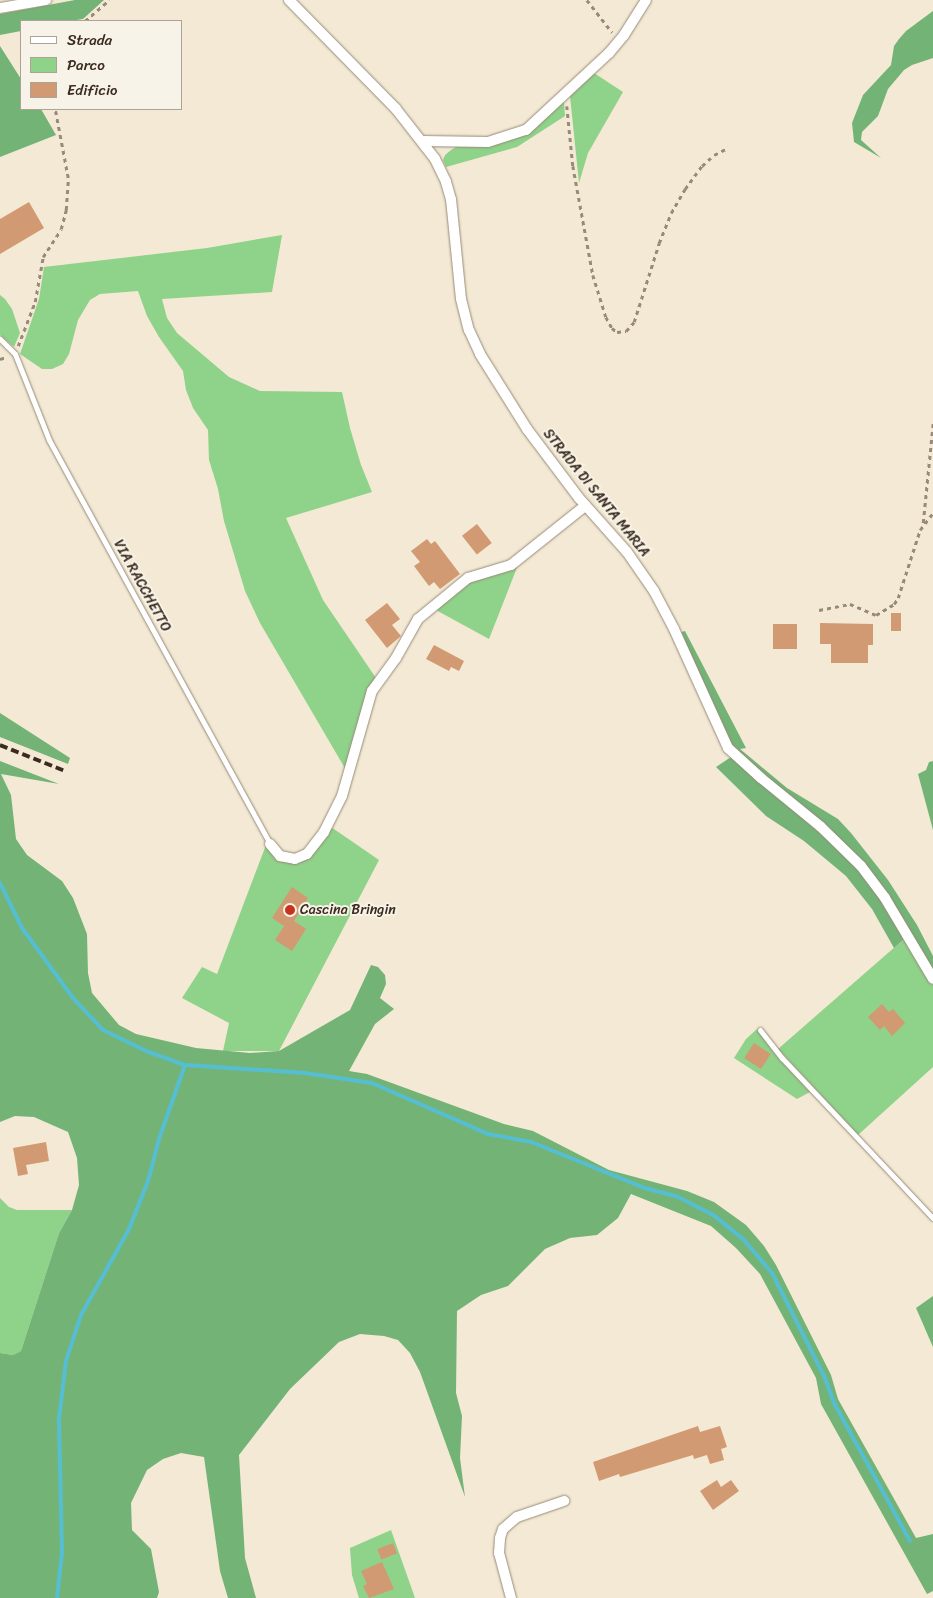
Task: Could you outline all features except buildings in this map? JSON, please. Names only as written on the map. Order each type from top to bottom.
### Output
[{"type":"street","points":[[0,8],[46,0]]},
{"type":"street","name":"STRADA DI SANTA MARIA","points":[[289,0],[369,79],[422,141],[439,166],[449,191],[459,291],[472,336],[506,398],[585,506],[622,546],[657,597],[728,748],[821,827],[861,866],[885,898],[933,979]]},
{"type":"street","points":[[422,141],[481,142],[510,136],[533,125],[566,95],[619,41],[646,0]]},
{"type":"street","points":[[270,844],[280,856],[292,860],[306,854],[320,838],[342,796],[372,691],[396,658],[418,619],[468,578],[511,565],[585,506]]},
{"type":"street","points":[[511,1598],[498,1554],[503,1529],[517,1517],[564,1501]]},
{"type":"lane","name":"VIA RACCHETTO","points":[[0,339],[15,354],[49,440],[270,844]]},
{"type":"lane","points":[[760,1030],[782,1058],[933,1218]]},
{"type":"path","points":[[86,20],[109,0]]},
{"type":"path","points":[[587,0],[619,41]]},
{"type":"path","points":[[566,95],[573,166],[589,258],[606,317],[612,328],[617,332],[626,331],[634,322],[671,212],[702,166],[714,155],[728,148]]},
{"type":"path","points":[[15,354],[35,302],[43,257],[61,229],[67,203],[68,178],[56,110]]},
{"type":"path","points":[[819,610],[850,604],[876,614],[894,604],[898,598],[923,524],[933,422]]},
{"type":"path","points":[[923,524],[933,513]]},
{"type":"green space","points":[[75,0],[104,0],[83,19],[20,20],[20,31],[0,35],[0,14]]},
{"type":"green space","points":[[933,11],[933,58],[912,65],[904,70],[888,89],[878,116],[862,132],[861,140],[881,158],[854,142],[852,123],[863,95],[891,65],[894,46],[899,39],[906,31]]},
{"type":"green space","points":[[0,46],[20,77],[20,110],[42,110],[56,135],[0,157]]},
{"type":"green space","points":[[594,73],[623,92],[588,153],[579,183],[570,96]]},
{"type":"green space","points":[[564,102],[565,116],[517,147],[446,167],[443,160],[445,155],[459,145],[529,132]]},
{"type":"green space","points":[[282,235],[272,292],[162,299],[167,318],[177,333],[229,377],[260,391],[342,392],[361,465],[372,492],[286,518],[323,600],[376,678],[346,770],[260,623],[245,591],[224,521],[218,489],[209,460],[208,430],[193,408],[186,390],[183,371],[147,316],[138,291],[100,294],[90,300],[78,320],[69,354],[63,364],[52,369],[42,369],[20,354],[39,299],[44,267],[207,248]]},
{"type":"green space","points":[[0,295],[12,309],[20,333],[14,347],[0,335]]},
{"type":"green space","points":[[518,565],[489,639],[434,609],[460,588],[478,578],[508,571]]},
{"type":"green space","points":[[685,631],[746,748],[740,749],[787,788],[838,819],[851,833],[888,880],[917,925],[933,956],[933,974],[886,894],[733,747],[712,706],[681,632]]},
{"type":"green space","points":[[0,713],[70,758],[68,764],[0,737]]},
{"type":"green space","points":[[731,757],[851,860],[873,886],[904,939],[894,948],[872,909],[846,876],[804,841],[766,816],[716,767]]},
{"type":"green space","points":[[0,761],[59,784],[1,774],[11,795],[16,839],[27,855],[62,881],[73,898],[87,934],[88,973],[92,993],[119,1025],[136,1034],[196,1048],[250,1053],[279,1051],[350,1010],[371,965],[378,967],[385,975],[386,984],[380,998],[394,1009],[375,1024],[349,1071],[367,1074],[504,1124],[533,1131],[609,1170],[687,1191],[714,1202],[746,1225],[764,1246],[776,1265],[831,1375],[838,1399],[916,1538],[933,1534],[933,1591],[927,1594],[821,1404],[816,1378],[760,1274],[736,1248],[711,1226],[631,1194],[618,1218],[597,1235],[570,1238],[545,1249],[508,1286],[481,1295],[457,1311],[456,1393],[462,1416],[460,1458],[465,1497],[420,1372],[410,1353],[398,1340],[384,1336],[360,1334],[339,1342],[290,1389],[239,1455],[245,1558],[256,1598],[228,1598],[220,1571],[204,1457],[181,1453],[163,1459],[147,1470],[131,1503],[132,1530],[151,1549],[159,1592],[157,1598],[0,1598],[0,1353],[13,1355],[21,1351],[59,1233],[72,1210],[79,1185],[77,1158],[68,1132],[34,1117],[15,1116],[0,1122]]},
{"type":"green space","points":[[933,761],[933,830],[918,774],[926,770],[929,762]]},
{"type":"green space","points":[[331,827],[379,860],[279,1051],[223,1051],[229,1023],[182,998],[202,967],[217,974],[266,845],[289,863]]},
{"type":"green space","points":[[904,939],[933,984],[933,1067],[858,1135],[778,1049]]},
{"type":"green space","points":[[757,1029],[775,1054],[810,1092],[797,1099],[734,1058],[746,1039]]},
{"type":"green space","points":[[0,1198],[9,1207],[17,1210],[72,1210],[59,1233],[21,1351],[13,1355],[0,1353]]},
{"type":"green space","points":[[933,1296],[933,1347],[916,1308]]},
{"type":"green space","points":[[391,1530],[415,1598],[359,1598],[352,1575],[350,1548]]},
{"type":"waterway","points":[[0,883],[22,928],[73,998],[103,1030],[146,1051],[185,1065],[305,1073],[372,1083],[488,1134],[531,1142],[645,1188],[678,1197],[712,1214],[743,1239],[772,1273],[825,1378],[835,1405],[910,1541]]},
{"type":"waterway","points":[[57,1598],[62,1553],[59,1419],[66,1361],[81,1315],[129,1229],[148,1181],[160,1136],[185,1065]]},
{"type":"railway","points":[[0,745],[65,771]]},
{"type":"place","name":"Cascina Bringin","points":[[290,910]]}]
